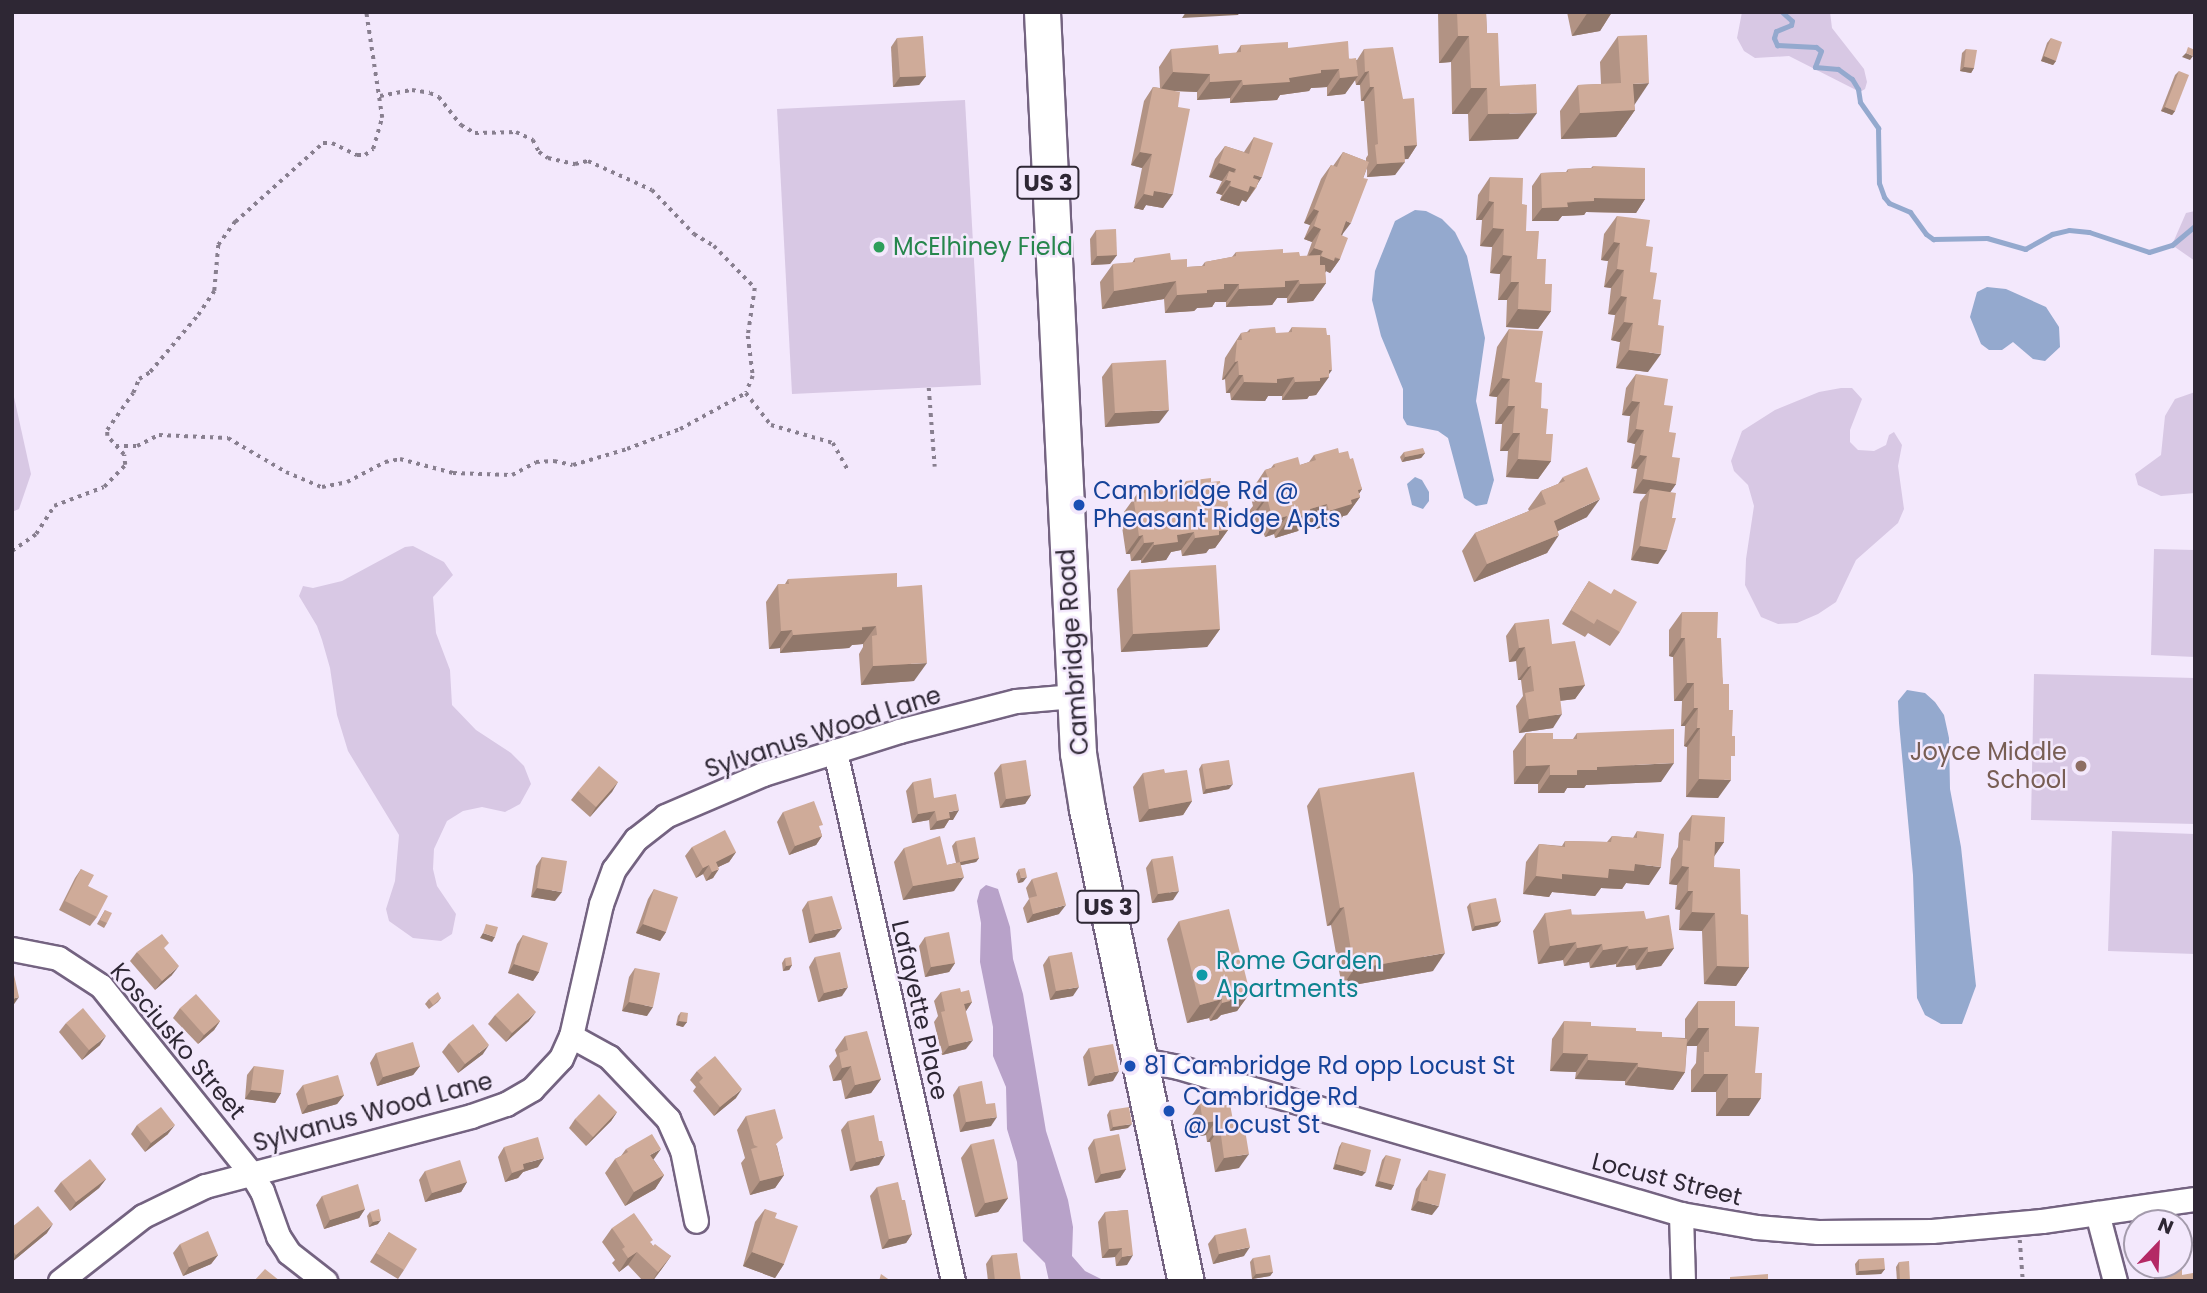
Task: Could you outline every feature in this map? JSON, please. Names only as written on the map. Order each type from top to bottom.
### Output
[{"type":"highway","name":"Cambridge Road","points":[[1042,12],[1074,696],[1087,809],[1142,1060],[1186,1281]]},
{"type":"street","name":"Sylvanus Wood Lane","points":[[60,1281],[125,1228],[205,1186],[433,1128],[506,1104],[532,1089],[561,1058],[572,1036],[606,887],[624,853],[650,826],[682,808],[763,774],[835,751],[1016,701],[1074,696]]},
{"type":"street","name":"Lafayette Place","points":[[835,751],[953,1281]]},
{"type":"street","name":"Kosciusko Street","points":[[12,949],[58,958],[101,986],[251,1173],[282,1245],[296,1261],[325,1281]]},
{"type":"street","points":[[572,1036],[608,1056],[668,1119],[682,1150],[696,1221]]},
{"type":"street","name":"Locust Street","points":[[1142,1060],[1178,1067],[1681,1214],[1756,1227],[1818,1232],[1902,1232],[2018,1224],[2195,1199]]},
{"type":"street","points":[[2097,1213],[2115,1281]]},
{"type":"street","points":[[1681,1214],[1684,1281]]},
{"type":"path","points":[[12,551],[36,534],[54,506],[104,487],[125,465],[124,455],[107,436],[107,430],[133,393],[139,379],[158,363],[215,291],[218,245],[234,222],[323,143],[332,143],[357,155],[369,153],[382,128],[380,96],[366,12]]},
{"type":"path","points":[[116,446],[137,446],[159,435],[228,438],[286,472],[322,487],[347,482],[385,463],[400,459],[453,473],[512,475],[536,462],[554,461],[573,465],[627,449],[680,429],[746,393],[753,376],[748,336],[755,288],[714,246],[694,234],[652,190],[587,161],[575,164],[548,158],[539,152],[533,140],[516,132],[475,133],[461,125],[439,97],[430,93],[412,90],[380,96]]},
{"type":"path","points":[[929,388],[935,467]]},
{"type":"path","points":[[746,393],[771,425],[833,443],[848,470]]},
{"type":"path","points":[[2018,1224],[2023,1281]]},
{"type":"shaded area","points":[[1742,12],[1830,12],[1832,28],[1864,69],[1867,82],[1865,89],[1860,92],[1789,56],[1755,58],[1744,51],[1737,38]]},
{"type":"shaded area","name":"McElhiney Field","points":[[965,100],[981,385],[792,394],[777,109]]},
{"type":"shaded area","points":[[2195,211],[2195,261],[2172,245],[2186,213]]},
{"type":"shaded area","points":[[12,388],[31,474],[19,509],[12,512]]},
{"type":"shaded area","points":[[1852,388],[1862,399],[1850,430],[1850,442],[1858,450],[1874,451],[1886,445],[1889,435],[1894,432],[1902,445],[1898,466],[1904,509],[1898,523],[1856,560],[1836,602],[1797,623],[1778,624],[1761,617],[1745,585],[1754,506],[1748,485],[1734,471],[1731,461],[1742,431],[1775,410],[1819,392]]},
{"type":"shaded area","points":[[2195,392],[2195,493],[2161,496],[2138,485],[2135,474],[2161,455],[2165,416],[2175,399]]},
{"type":"shaded area","points":[[413,546],[444,562],[453,575],[433,597],[436,633],[450,670],[452,705],[476,730],[511,753],[524,766],[531,784],[520,804],[505,812],[482,807],[463,811],[447,821],[434,849],[433,869],[437,886],[456,914],[452,934],[441,941],[413,938],[389,921],[386,909],[395,881],[399,835],[348,751],[337,715],[330,668],[322,640],[299,596],[303,586],[313,588],[342,581],[405,547]]},
{"type":"shaded area","points":[[2154,549],[2195,550],[2195,657],[2151,655]]},
{"type":"shaded area","points":[[2034,674],[2195,678],[2195,824],[2031,820]]},
{"type":"shaded area","points":[[2112,831],[2195,834],[2195,954],[2108,951]]},
{"type":"shaded area","points":[[986,885],[998,889],[1010,927],[1013,959],[1023,994],[1046,1131],[1068,1200],[1073,1227],[1072,1256],[1085,1271],[1105,1281],[1049,1281],[1045,1263],[1023,1241],[1017,1162],[1007,1129],[1006,1087],[993,1056],[993,1027],[980,962],[981,923],[977,901],[980,890]]},
{"type":"water","points":[[1415,210],[1426,211],[1442,219],[1455,232],[1467,256],[1485,338],[1476,401],[1494,480],[1487,504],[1476,506],[1464,498],[1448,438],[1438,431],[1407,425],[1403,418],[1403,389],[1381,336],[1372,300],[1375,271],[1395,221]]},
{"type":"water","points":[[1987,287],[2006,289],[2046,307],[2059,327],[2060,347],[2045,361],[2033,359],[2013,342],[2002,350],[1989,350],[1981,344],[1970,317],[1977,292]]},
{"type":"water","points":[[1415,477],[1422,480],[1429,492],[1429,501],[1423,509],[1412,505],[1407,484]]},
{"type":"water","points":[[1907,690],[1925,693],[1935,702],[1944,715],[1949,738],[1950,789],[1961,847],[1976,986],[1962,1024],[1941,1024],[1925,1015],[1917,998],[1913,875],[1898,701]]},
{"type":"building","points":[[1457,12],[1486,12],[1487,33],[1498,33],[1500,86],[1536,84],[1537,113],[1488,114],[1487,88],[1471,88],[1469,36],[1458,36]]},
{"type":"building","points":[[1647,35],[1649,83],[1633,84],[1635,110],[1580,113],[1578,85],[1621,83],[1618,36]]},
{"type":"building","points":[[923,36],[926,76],[900,77],[897,38]]},
{"type":"building","points":[[2051,38],[2062,42],[2056,61],[2044,56]]},
{"type":"building","points":[[1348,41],[1349,59],[1356,58],[1358,76],[1340,78],[1339,69],[1321,70],[1321,73],[1289,78],[1290,82],[1243,85],[1242,80],[1210,82],[1210,74],[1173,72],[1171,49],[1218,45],[1219,54],[1241,52],[1241,45],[1288,42],[1288,48]]},
{"type":"building","points":[[1393,47],[1403,99],[1414,98],[1417,145],[1404,146],[1405,162],[1377,164],[1374,87],[1370,87],[1369,71],[1365,72],[1364,49]]},
{"type":"building","points":[[2188,47],[2195,50],[2193,56],[2186,53]]},
{"type":"building","points":[[1966,49],[1977,50],[1974,68],[1964,67]]},
{"type":"building","points":[[2179,71],[2189,75],[2175,111],[2165,107]]},
{"type":"building","points":[[1153,87],[1180,92],[1178,107],[1190,109],[1173,194],[1154,191],[1153,196],[1144,194],[1152,154],[1140,152]]},
{"type":"building","points":[[1254,137],[1273,143],[1262,177],[1254,175],[1253,178],[1259,180],[1256,188],[1250,186],[1248,192],[1230,186],[1231,181],[1226,180],[1229,171],[1235,173],[1236,169],[1219,163],[1225,146],[1249,154]]},
{"type":"building","points":[[1343,152],[1369,162],[1363,178],[1368,179],[1351,223],[1346,221],[1341,235],[1348,238],[1340,259],[1335,257],[1334,261],[1321,256],[1323,251],[1314,248],[1321,229],[1314,226],[1319,211],[1314,209],[1331,165],[1337,167]]},
{"type":"building","points":[[1593,166],[1645,168],[1645,199],[1594,198],[1594,201],[1567,202],[1568,207],[1542,208],[1541,173],[1568,172],[1568,169]]},
{"type":"building","points":[[1490,177],[1523,178],[1522,204],[1527,205],[1526,231],[1539,231],[1537,259],[1546,259],[1545,284],[1552,284],[1551,311],[1518,309],[1519,282],[1511,282],[1512,256],[1503,255],[1504,229],[1493,228],[1494,202],[1489,201]]},
{"type":"building","points":[[1617,216],[1650,220],[1646,246],[1653,247],[1650,272],[1657,273],[1653,299],[1661,300],[1658,325],[1664,326],[1661,354],[1629,350],[1633,323],[1624,322],[1627,297],[1621,296],[1624,270],[1617,269],[1620,243],[1614,242]]},
{"type":"building","points":[[1116,229],[1117,255],[1097,256],[1096,230]]},
{"type":"building","points":[[1283,249],[1283,253],[1299,252],[1300,256],[1320,255],[1320,265],[1325,265],[1326,283],[1300,284],[1299,280],[1285,281],[1285,287],[1239,289],[1239,284],[1224,284],[1224,289],[1207,290],[1207,293],[1177,295],[1176,281],[1114,291],[1113,264],[1135,262],[1135,258],[1170,253],[1171,260],[1187,259],[1187,267],[1205,266],[1205,262],[1236,256],[1236,252]]},
{"type":"building","points":[[1275,327],[1276,333],[1292,332],[1292,327],[1326,328],[1327,335],[1330,335],[1332,370],[1329,370],[1329,377],[1320,378],[1320,381],[1295,382],[1294,377],[1277,379],[1277,383],[1244,382],[1243,375],[1239,375],[1238,361],[1235,362],[1237,340],[1242,340],[1241,333],[1250,332],[1250,329]]},
{"type":"building","points":[[1509,329],[1543,331],[1535,382],[1542,383],[1541,408],[1548,409],[1546,434],[1553,434],[1551,461],[1518,459],[1520,433],[1513,433],[1515,406],[1508,406],[1510,379],[1502,378]]},
{"type":"building","points":[[1166,360],[1169,410],[1115,413],[1112,363]]},
{"type":"building","points":[[1636,374],[1668,379],[1664,405],[1673,406],[1669,432],[1676,433],[1672,457],[1680,458],[1676,484],[1643,479],[1647,456],[1640,455],[1644,430],[1636,429],[1640,402],[1632,401]]},
{"type":"building","points":[[1338,448],[1339,453],[1348,451],[1350,459],[1353,458],[1362,489],[1358,490],[1360,497],[1351,500],[1352,504],[1329,511],[1327,504],[1310,509],[1311,513],[1288,520],[1287,516],[1277,519],[1275,512],[1271,513],[1267,498],[1264,499],[1262,493],[1267,491],[1263,479],[1268,478],[1265,470],[1275,467],[1274,464],[1298,457],[1300,465],[1316,460],[1314,455]]},
{"type":"building","points":[[1423,448],[1425,453],[1405,457],[1404,452]]},
{"type":"building","points":[[1587,467],[1600,499],[1554,521],[1559,535],[1487,564],[1475,533],[1546,504],[1541,491],[1565,481],[1563,477]]},
{"type":"building","points":[[1211,478],[1211,482],[1220,481],[1221,488],[1225,487],[1231,521],[1227,522],[1228,530],[1219,531],[1219,535],[1195,538],[1194,532],[1177,535],[1178,542],[1154,545],[1154,542],[1144,543],[1143,535],[1139,536],[1134,502],[1138,501],[1137,494],[1145,493],[1145,488],[1170,485],[1171,491],[1188,489],[1186,481]]},
{"type":"building","points":[[1650,489],[1676,493],[1672,518],[1676,518],[1667,550],[1640,546]]},
{"type":"building","points":[[1216,565],[1220,629],[1133,634],[1130,570]]},
{"type":"building","points":[[897,573],[897,587],[922,585],[927,663],[873,666],[872,636],[877,635],[876,626],[862,627],[862,630],[793,635],[792,630],[781,631],[778,584],[789,584],[788,579]]},
{"type":"building","points":[[1589,581],[1611,594],[1614,589],[1637,602],[1620,632],[1597,619],[1594,624],[1571,610]]},
{"type":"building","points":[[1682,612],[1718,612],[1717,638],[1721,638],[1723,684],[1729,684],[1729,710],[1733,710],[1732,736],[1735,736],[1735,756],[1731,756],[1731,780],[1699,779],[1698,708],[1694,708],[1694,683],[1687,683],[1685,638],[1681,638]]},
{"type":"building","points":[[1549,619],[1552,644],[1575,641],[1585,685],[1559,688],[1562,714],[1529,719],[1525,693],[1534,691],[1531,666],[1528,667],[1525,647],[1519,648],[1515,623]]},
{"type":"building","points":[[1674,729],[1674,763],[1597,767],[1597,770],[1577,770],[1577,775],[1550,775],[1550,765],[1526,766],[1526,733],[1553,733],[1553,739],[1577,739],[1577,733]]},
{"type":"building","points":[[1026,760],[1031,795],[1006,799],[1001,764]]},
{"type":"building","points":[[1229,760],[1233,784],[1206,789],[1202,764]]},
{"type":"building","points":[[599,766],[618,782],[596,807],[578,791]]},
{"type":"building","points":[[1164,769],[1165,773],[1187,770],[1192,801],[1149,809],[1143,773]]},
{"type":"building","points":[[1414,772],[1445,953],[1354,969],[1344,907],[1340,908],[1319,788]]},
{"type":"building","points":[[931,778],[934,798],[956,794],[959,810],[949,812],[950,818],[937,821],[935,811],[918,814],[913,782]]},
{"type":"building","points":[[814,801],[823,825],[819,826],[822,836],[795,846],[783,812]]},
{"type":"building","points":[[1692,815],[1725,817],[1724,842],[1715,842],[1714,867],[1740,869],[1741,914],[1748,915],[1749,967],[1717,966],[1715,913],[1692,912],[1693,891],[1688,891],[1689,867],[1682,866],[1683,840],[1690,841]]},
{"type":"building","points":[[725,830],[736,852],[716,862],[719,869],[712,872],[709,865],[703,868],[692,847]]},
{"type":"building","points":[[1637,831],[1664,834],[1661,867],[1635,864],[1634,871],[1609,869],[1608,878],[1562,874],[1562,879],[1536,876],[1539,844],[1565,847],[1565,841],[1611,842],[1612,836],[1637,838]]},
{"type":"building","points":[[940,836],[947,865],[960,862],[964,877],[913,886],[904,848]]},
{"type":"building","points":[[975,837],[979,858],[960,862],[956,841]]},
{"type":"building","points":[[1173,856],[1179,891],[1158,894],[1152,859]]},
{"type":"building","points":[[542,857],[567,861],[562,892],[537,888]]},
{"type":"building","points":[[1025,868],[1027,877],[1021,878],[1019,869]]},
{"type":"building","points":[[81,869],[94,875],[88,886],[108,896],[97,917],[65,901]]},
{"type":"building","points":[[1057,872],[1066,905],[1033,914],[1029,898],[1037,896],[1032,879]]},
{"type":"building","points":[[654,889],[678,897],[666,932],[643,924]]},
{"type":"building","points":[[832,896],[842,928],[815,934],[808,901]]},
{"type":"building","points":[[1496,898],[1501,921],[1475,926],[1470,903]]},
{"type":"building","points":[[1229,909],[1250,993],[1229,997],[1230,1001],[1222,1003],[1222,999],[1200,1005],[1179,921]]},
{"type":"building","points":[[1571,909],[1572,915],[1644,911],[1646,919],[1669,915],[1674,948],[1648,952],[1648,947],[1629,949],[1628,946],[1603,950],[1602,944],[1577,948],[1576,942],[1550,946],[1545,913]]},
{"type":"building","points":[[105,910],[112,913],[107,923],[100,920]]},
{"type":"building","points":[[486,924],[498,927],[495,937],[483,933]]},
{"type":"building","points":[[949,932],[955,963],[931,967],[925,937]]},
{"type":"building","points":[[162,934],[169,943],[164,948],[179,966],[162,981],[137,952]]},
{"type":"building","points":[[523,935],[548,943],[539,972],[514,964]]},
{"type":"building","points":[[840,952],[848,987],[824,993],[815,957]]},
{"type":"building","points":[[1072,952],[1079,987],[1056,991],[1049,956]]},
{"type":"building","points":[[791,957],[792,965],[786,966],[785,958]]},
{"type":"building","points":[[635,968],[660,973],[653,1007],[629,1002]]},
{"type":"building","points":[[12,975],[19,997],[12,999]]},
{"type":"building","points":[[960,988],[961,992],[969,990],[972,1002],[964,1004],[973,1040],[949,1046],[941,1012],[945,1011],[941,992]]},
{"type":"building","points":[[438,992],[441,998],[433,1005],[429,999]]},
{"type":"building","points":[[518,993],[536,1012],[512,1033],[495,1015]]},
{"type":"building","points":[[196,994],[220,1021],[204,1035],[180,1008]]},
{"type":"building","points":[[1698,1001],[1735,1001],[1735,1026],[1759,1027],[1755,1073],[1762,1073],[1761,1098],[1728,1098],[1728,1074],[1704,1074],[1704,1052],[1709,1052],[1709,1028],[1698,1028]]},
{"type":"building","points":[[83,1008],[106,1036],[89,1050],[66,1023]]},
{"type":"building","points":[[681,1012],[688,1013],[687,1022],[679,1021]]},
{"type":"building","points":[[1564,1021],[1591,1022],[1591,1026],[1636,1028],[1636,1031],[1662,1032],[1662,1037],[1687,1039],[1685,1072],[1638,1067],[1638,1063],[1588,1060],[1588,1054],[1563,1053]]},
{"type":"building","points":[[473,1024],[489,1045],[465,1064],[449,1043]]},
{"type":"building","points":[[867,1031],[881,1079],[855,1085],[851,1066],[842,1068],[839,1053],[848,1050],[845,1036]]},
{"type":"building","points":[[413,1042],[420,1066],[383,1077],[376,1053]]},
{"type":"building","points":[[1113,1044],[1119,1071],[1095,1076],[1089,1048]]},
{"type":"building","points":[[715,1056],[742,1089],[720,1107],[699,1082],[703,1078],[697,1071]]},
{"type":"building","points":[[254,1066],[284,1070],[281,1093],[251,1090]]},
{"type":"building","points":[[338,1075],[344,1095],[308,1105],[303,1085]]},
{"type":"building","points":[[982,1081],[986,1104],[995,1103],[997,1117],[966,1122],[959,1086]]},
{"type":"building","points":[[599,1094],[617,1112],[593,1137],[575,1119]]},
{"type":"building","points":[[1221,1100],[1222,1106],[1230,1104],[1234,1126],[1244,1124],[1249,1154],[1224,1158],[1220,1128],[1217,1129],[1216,1121],[1203,1123],[1200,1103]]},
{"type":"building","points":[[161,1107],[175,1125],[151,1143],[137,1125]]},
{"type":"building","points":[[1129,1107],[1132,1124],[1113,1127],[1110,1110]]},
{"type":"building","points":[[775,1109],[783,1138],[776,1144],[784,1175],[760,1181],[751,1149],[758,1147],[754,1145],[746,1116]]},
{"type":"building","points":[[874,1115],[885,1155],[856,1162],[848,1121]]},
{"type":"building","points":[[652,1134],[661,1149],[650,1155],[664,1175],[634,1192],[615,1159],[628,1152],[626,1149]]},
{"type":"building","points":[[1119,1134],[1126,1169],[1101,1174],[1094,1139]]},
{"type":"building","points":[[538,1137],[544,1158],[523,1164],[524,1169],[512,1173],[504,1147]]},
{"type":"building","points":[[994,1139],[1008,1198],[985,1203],[971,1144]]},
{"type":"building","points":[[1342,1142],[1371,1150],[1366,1172],[1336,1164]]},
{"type":"building","points":[[1386,1155],[1401,1159],[1394,1185],[1379,1181]]},
{"type":"building","points":[[90,1159],[106,1179],[76,1202],[61,1182]]},
{"type":"building","points":[[460,1160],[467,1182],[432,1193],[425,1171]]},
{"type":"building","points":[[1429,1170],[1446,1174],[1439,1206],[1418,1201],[1422,1180],[1427,1181]]},
{"type":"building","points":[[898,1182],[912,1234],[889,1239],[877,1187]]},
{"type":"building","points":[[358,1184],[365,1209],[330,1220],[322,1196]]},
{"type":"building","points":[[38,1206],[53,1224],[16,1255],[12,1250],[12,1227]]},
{"type":"building","points":[[379,1209],[381,1220],[373,1222],[370,1212]]},
{"type":"building","points":[[765,1209],[777,1213],[775,1218],[798,1226],[784,1264],[752,1252]]},
{"type":"building","points":[[1128,1210],[1133,1255],[1122,1257],[1122,1248],[1109,1249],[1105,1212]]},
{"type":"building","points":[[634,1213],[653,1240],[650,1242],[653,1246],[655,1244],[671,1256],[658,1272],[637,1252],[628,1258],[622,1249],[625,1247],[612,1228]]},
{"type":"building","points":[[1246,1228],[1250,1247],[1219,1254],[1215,1235]]},
{"type":"building","points":[[208,1231],[218,1255],[189,1267],[180,1244]]},
{"type":"building","points":[[389,1232],[417,1249],[404,1270],[376,1253]]},
{"type":"building","points":[[1017,1253],[1021,1281],[995,1281],[992,1255]]},
{"type":"building","points":[[1270,1255],[1273,1272],[1256,1274],[1253,1258]]},
{"type":"building","points":[[1884,1258],[1885,1269],[1859,1271],[1859,1259]]},
{"type":"building","points":[[1909,1261],[1910,1281],[1900,1281],[1899,1262]]},
{"type":"building","points":[[265,1269],[280,1281],[254,1281]]},
{"type":"building","points":[[881,1274],[891,1281],[879,1281]]},
{"type":"building","points":[[1768,1274],[1768,1281],[1730,1281],[1730,1277]]},
{"type":"building","points":[[2162,1279],[2193,1279],[2193,1281]]},
{"type":"waterway","points":[[1782,12],[1792,21],[1791,25],[1776,31],[1774,38],[1777,45],[1816,47],[1821,51],[1815,67],[1838,69],[1852,79],[1858,89],[1860,102],[1878,128],[1879,183],[1884,197],[1889,203],[1910,212],[1933,239],[1987,238],[2025,249],[2052,234],[2069,230],[2089,232],[2149,252],[2172,245],[2195,226]]},
{"type":"place","name":"McElhiney Field","points":[[879,247]]},
{"type":"place","name":"Cambridge Rd @ Pheasant Ridge Apts","points":[[1079,505]]},
{"type":"place","name":"Joyce Middle School","points":[[2081,766]]},
{"type":"place","name":"Rome Garden Apartments","points":[[1202,975]]},
{"type":"place","name":"81 Cambridge Rd opp Locust St","points":[[1130,1066]]},
{"type":"place","name":"Cambridge Rd @ Locust St","points":[[1169,1111]]}]
